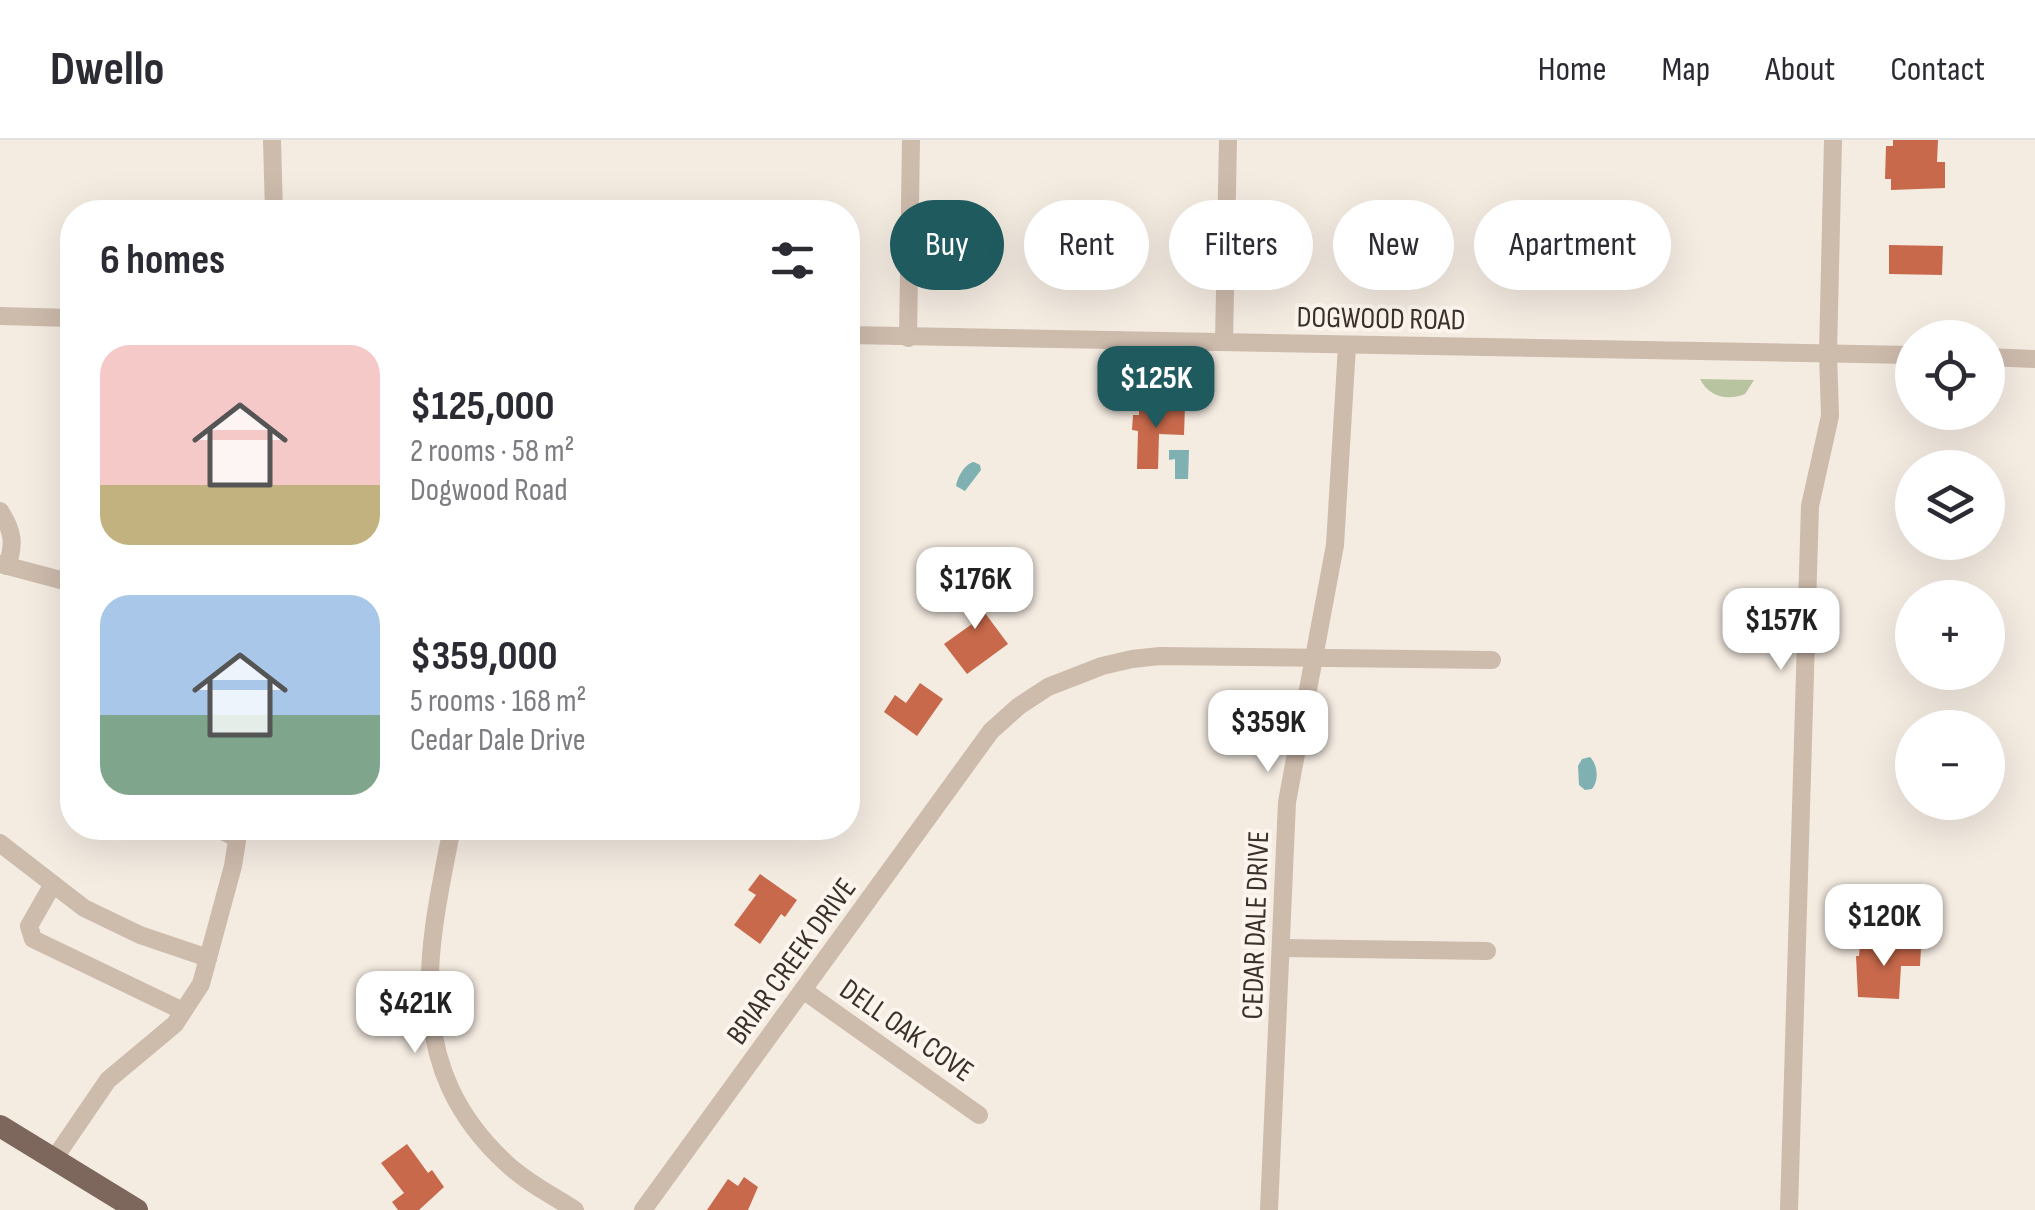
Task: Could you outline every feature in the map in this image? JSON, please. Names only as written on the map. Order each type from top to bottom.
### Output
[{"type":"main road","points":[[0,1126],[137,1210]]},
{"type":"street","points":[[272,140],[274,200]]},
{"type":"street","points":[[908,338],[911,140]]},
{"type":"street","points":[[1224,342],[1228,140]]},
{"type":"street","points":[[1788,1210],[1810,506],[1830,416],[1833,140]]},
{"type":"street","points":[[0,316],[60,318]]},
{"type":"street","name":"DOGWOOD ROAD","points":[[860,336],[1895,355]]},
{"type":"street","name":"CEDAR DALE DRIVE","points":[[1270,1210],[1287,802],[1340,494],[1347,346]]},
{"type":"street","points":[[2005,358],[2035,358]]},
{"type":"street","points":[[0,511],[14,548],[4,565],[60,580]]},
{"type":"street","name":"BRIAR CREEK DRIVE","points":[[643,1210],[991,731],[1033,696],[1064,679],[1132,659],[1160,656],[1492,660]]},
{"type":"street","points":[[54,1159],[108,1080],[174,1024],[200,984],[237,840]]},
{"type":"street","points":[[450,840],[432,925],[429,1010],[445,1083],[478,1133],[506,1164],[576,1210]]},
{"type":"street","points":[[0,844],[84,908],[140,935],[208,958]]},
{"type":"street","points":[[53,884],[29,926],[33,939],[184,1010]]},
{"type":"street","points":[[1283,948],[1488,951]]},
{"type":"street","name":"DELL OAK COVE","points":[[803,990],[979,1115]]},
{"type":"green space","points":[[1700,379],[1754,380],[1745,394],[1725,397],[1713,394]]},
{"type":"water","points":[[1169,450],[1189,450],[1188,479],[1175,479],[1175,459],[1169,460]]},
{"type":"water","points":[[974,462],[981,470],[965,491],[956,486],[965,468]]},
{"type":"water","points":[[1590,757],[1597,777],[1592,789],[1585,790],[1579,785],[1578,766],[1582,759]]},
{"type":"building","points":[[1893,140],[1938,140],[1937,162],[1945,162],[1945,188],[1891,190],[1891,179],[1885,179],[1886,146],[1893,146]]},
{"type":"building","points":[[1889,245],[1943,246],[1942,275],[1889,274]]},
{"type":"building","points":[[1139,405],[1185,405],[1184,435],[1159,434],[1158,469],[1137,469],[1138,431],[1132,430],[1133,415],[1139,415]]},
{"type":"building","points":[[970,582],[990,610],[985,613],[1008,644],[967,674],[944,644],[972,624],[951,596]]},
{"type":"building","points":[[920,683],[943,699],[917,736],[884,712],[895,695],[906,703]]},
{"type":"building","points":[[760,874],[797,900],[785,917],[781,914],[760,944],[734,925],[756,895],[748,890]]},
{"type":"building","points":[[1860,944],[1921,947],[1920,966],[1901,966],[1899,999],[1858,997],[1856,956]]},
{"type":"building","points":[[407,1144],[444,1187],[419,1210],[398,1210],[392,1202],[404,1193],[381,1163]]},
{"type":"building","points":[[744,1177],[758,1187],[748,1210],[707,1210],[728,1179],[738,1186]]}]
